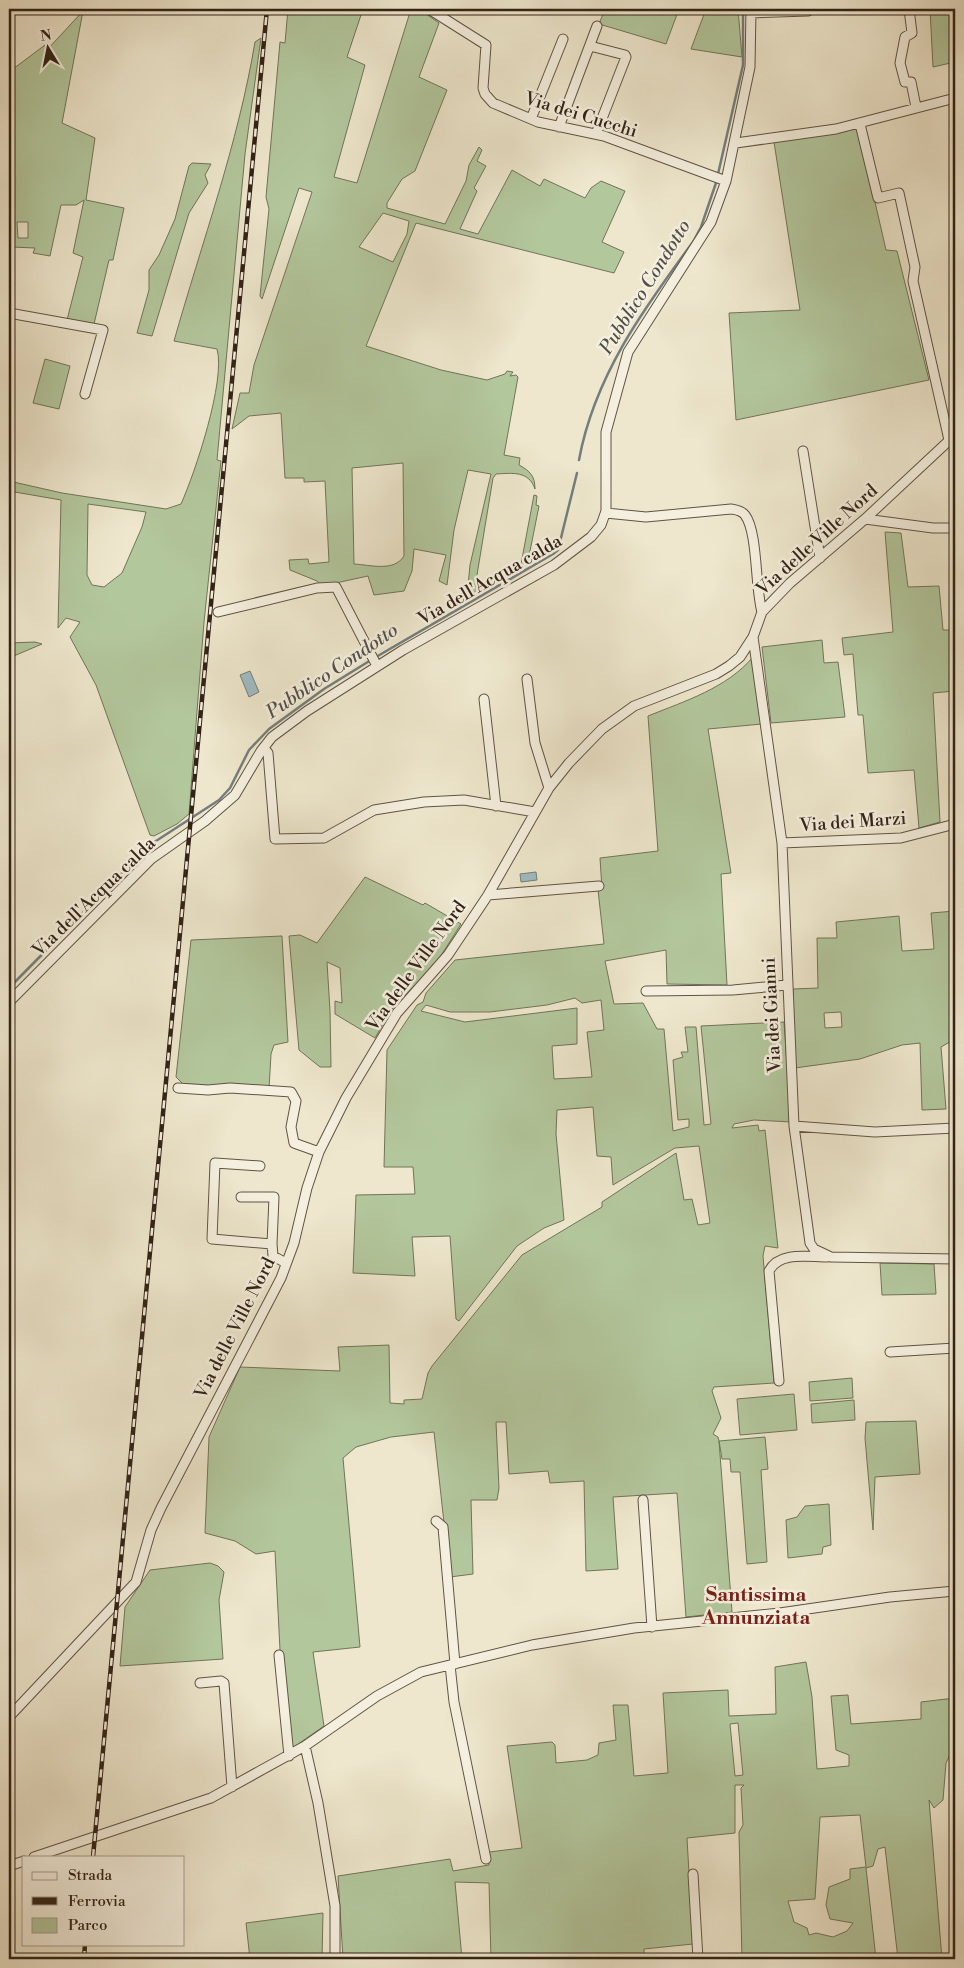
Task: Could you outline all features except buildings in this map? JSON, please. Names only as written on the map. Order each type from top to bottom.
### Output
[{"type":"street","name":"Via dei Cucchi","points":[[429,9],[486,45],[488,55],[483,81],[488,99],[498,106],[531,119],[596,134],[726,181]]},
{"type":"street","points":[[762,612],[751,535],[746,516],[741,511],[731,508],[646,517],[606,513],[606,432],[628,352],[711,222],[726,181],[736,143],[750,67],[751,11],[808,11],[810,9]]},
{"type":"street","points":[[909,9],[912,32],[905,37],[900,63],[905,82],[911,82],[913,85],[916,107]]},
{"type":"street","points":[[559,127],[597,26]]},
{"type":"street","points":[[531,119],[563,39]]},
{"type":"street","points":[[590,46],[626,57],[596,134]]},
{"type":"street","points":[[736,143],[836,129],[955,98]]},
{"type":"street","points":[[860,124],[878,198],[899,193],[915,267],[913,281],[952,438]]},
{"type":"street","points":[[9,313],[103,330],[85,394]]},
{"type":"street","name":"Via delle Ville Nord","points":[[9,1717],[136,1582],[151,1530],[161,1508],[281,1278],[319,1152],[346,1098],[398,1013],[448,955],[488,895],[549,788],[580,751],[616,717],[634,706],[716,674],[740,657],[753,636],[762,612],[790,583],[865,519],[952,438]]},
{"type":"street","points":[[803,451],[820,558]]},
{"type":"street","name":"Via dell'Acqua calda","points":[[9,1002],[151,859],[227,804],[235,795],[272,737],[376,663],[554,565],[591,537],[601,526],[606,513]]},
{"type":"street","points":[[865,519],[933,528],[955,528]]},
{"type":"street","points":[[218,612],[317,588],[336,587],[376,663]]},
{"type":"street","name":"Via dei Gianni","points":[[753,636],[782,842],[794,1126],[810,1243],[814,1249],[831,1257]]},
{"type":"street","points":[[527,678],[535,742],[549,788]]},
{"type":"street","points":[[484,699],[496,806]]},
{"type":"street","points":[[264,748],[268,753],[275,839],[324,838],[374,810],[424,802],[464,800],[535,812]]},
{"type":"street","name":"Via dei Marzi","points":[[782,842],[900,838],[955,824]]},
{"type":"street","points":[[488,895],[599,886]]},
{"type":"street","points":[[646,991],[733,990],[787,985]]},
{"type":"street","points":[[178,1088],[208,1090],[230,1088],[291,1092],[296,1101],[291,1127],[294,1143],[319,1152]]},
{"type":"street","points":[[794,1126],[875,1132],[955,1128]]},
{"type":"street","points":[[260,1166],[215,1163],[212,1239],[272,1244]]},
{"type":"street","points":[[241,1197],[274,1198],[273,1256],[286,1263]]},
{"type":"street","points":[[779,1381],[769,1271],[772,1264],[779,1260],[831,1257],[955,1259]]},
{"type":"street","points":[[890,1352],[955,1348]]},
{"type":"street","points":[[643,1500],[652,1627]]},
{"type":"street","points":[[436,1521],[442,1527],[454,1702],[486,1859]]},
{"type":"street","points":[[37,1856],[194,1803],[235,1786],[305,1746],[376,1696],[421,1672],[532,1645],[652,1627],[780,1613],[890,1597],[955,1591]]},
{"type":"street","points":[[279,1655],[288,1756]]},
{"type":"street","points":[[200,1683],[220,1681],[224,1683],[235,1786]]},
{"type":"street","points":[[230,1683],[235,1786]]},
{"type":"street","points":[[305,1746],[318,1803],[335,1906],[335,1959]]},
{"type":"street","points":[[9,1866],[22,1862]]},
{"type":"street","points":[[693,1874],[698,1959]]},
{"type":"green space","points":[[288,9],[363,9],[347,57],[365,65],[334,177],[357,183],[411,9],[419,9],[439,23],[419,77],[447,90],[415,171],[402,179],[387,203],[387,208],[445,224],[466,181],[469,165],[479,147],[482,150],[477,161],[486,166],[474,188],[477,191],[460,229],[478,234],[512,170],[540,186],[544,179],[585,198],[591,188],[601,181],[625,191],[602,242],[624,252],[614,273],[416,223],[366,346],[441,370],[487,380],[505,374],[507,371],[513,372],[510,376],[516,375],[518,377],[504,455],[520,458],[519,465],[531,474],[535,489],[529,479],[520,474],[496,474],[493,478],[475,587],[510,572],[521,564],[534,495],[537,496],[536,505],[539,506],[528,561],[510,574],[467,596],[470,565],[491,474],[468,470],[454,530],[447,585],[439,581],[446,555],[414,549],[412,571],[404,591],[374,595],[368,576],[322,586],[317,581],[290,570],[289,560],[308,559],[309,564],[329,562],[325,481],[304,482],[304,478],[285,478],[281,413],[249,416],[232,429],[240,393],[249,393],[254,365],[312,192],[299,188],[262,299],[260,296],[269,209],[266,197],[280,42],[285,43]],"holes":[[[383,213],[409,221],[407,234],[393,262],[359,247]],[[403,463],[404,556],[400,561],[388,566],[354,564],[352,468]]]},
{"type":"green space","points":[[605,9],[679,9],[666,44],[599,24]]},
{"type":"green space","points":[[706,9],[738,9],[742,57],[691,49]]},
{"type":"green space","points":[[930,9],[955,9],[955,62],[933,67]]},
{"type":"green space","points":[[83,11],[62,123],[95,138],[86,200],[124,208],[113,260],[109,260],[94,324],[67,320],[83,257],[73,253],[84,200],[76,205],[61,205],[50,256],[33,253],[35,248],[11,247],[9,72],[45,45],[46,51]],"holes":[[[17,222],[28,222],[28,238],[18,238]]]},
{"type":"green space","points":[[261,38],[245,154],[217,460],[221,461],[204,622],[189,814],[177,824],[154,836],[150,835],[96,685],[70,637],[80,622],[66,618],[58,628],[61,500],[9,491],[9,481],[62,493],[166,509],[181,504],[208,426],[219,363],[217,349],[174,341],[219,193],[239,118],[255,42]],"holes":[[[88,504],[146,512],[142,527],[122,573],[104,587],[92,585],[87,575]]]},
{"type":"green space","points":[[858,128],[886,250],[897,251],[929,380],[736,420],[729,313],[800,310],[774,142]]},
{"type":"green space","points":[[192,163],[211,164],[205,175],[208,183],[189,213],[152,336],[137,333],[149,290],[149,270],[159,255],[175,219],[189,166]]},
{"type":"green space","points":[[45,359],[70,366],[59,409],[33,403]]},
{"type":"green space","points":[[885,532],[901,533],[908,587],[939,586],[943,630],[955,630],[955,691],[933,693],[940,822],[919,828],[914,770],[868,773],[863,715],[858,715],[853,654],[844,655],[842,638],[893,632]]},
{"type":"green space","points":[[822,640],[824,663],[838,662],[845,717],[771,723],[762,647]]},
{"type":"green space","points":[[35,642],[42,644],[9,658],[9,643]]},
{"type":"green space","points":[[753,657],[762,724],[708,729],[731,873],[721,874],[727,985],[667,984],[666,950],[605,961],[614,1004],[643,1003],[657,1029],[664,1029],[673,1131],[689,1127],[689,1119],[678,1120],[673,1060],[683,1057],[681,1052],[688,1052],[685,1027],[696,1027],[704,1125],[711,1124],[701,1026],[784,1022],[791,1122],[754,1120],[734,1124],[732,1128],[758,1125],[759,1131],[765,1130],[778,1248],[765,1246],[763,1256],[774,1383],[714,1387],[712,1391],[721,1418],[713,1434],[718,1437],[719,1441],[732,1612],[686,1617],[677,1493],[613,1497],[618,1569],[586,1571],[584,1481],[550,1483],[548,1471],[509,1474],[506,1422],[496,1422],[499,1488],[497,1500],[471,1500],[473,1574],[450,1577],[434,1432],[391,1437],[356,1447],[343,1458],[360,1647],[313,1652],[324,1726],[291,1749],[280,1650],[275,1551],[256,1554],[235,1541],[205,1533],[209,1437],[240,1367],[340,1371],[338,1347],[389,1345],[390,1403],[404,1404],[404,1400],[422,1399],[428,1373],[432,1366],[522,1255],[602,1207],[602,1202],[676,1153],[684,1200],[692,1199],[698,1225],[710,1223],[699,1146],[675,1148],[613,1185],[611,1157],[597,1156],[593,1107],[557,1110],[556,1134],[564,1220],[544,1228],[517,1246],[459,1321],[456,1319],[450,1236],[412,1237],[415,1276],[353,1273],[356,1195],[415,1194],[413,1167],[384,1167],[387,1050],[417,1005],[423,1002],[426,993],[455,960],[604,944],[598,890],[602,889],[600,858],[658,851],[648,716],[705,692],[743,668]],"holes":[[[575,998],[582,1003],[601,1000],[604,1030],[587,1032],[592,1077],[554,1079],[552,1046],[577,1044],[577,1008],[465,1022],[421,1011],[426,1005],[450,1012],[490,1012],[547,1005]]]},
{"type":"green space","points":[[365,877],[423,905],[425,903],[461,924],[437,962],[391,1010],[375,1038],[335,1014],[335,1001],[342,1003],[340,968],[327,962],[331,1067],[320,1067],[299,1050],[289,936],[300,935],[317,943]]},
{"type":"green space","points":[[955,911],[955,1039],[941,1047],[946,1109],[922,1110],[920,1043],[902,1045],[860,1059],[795,1068],[793,989],[818,988],[817,938],[837,938],[836,922],[899,916],[902,951],[934,949],[931,913]],"holes":[[[841,1012],[842,1027],[825,1028],[824,1013]]]},
{"type":"green space","points":[[282,936],[288,1042],[274,1045],[271,1054],[269,1089],[183,1084],[176,1077],[191,940]]},
{"type":"green space","points":[[880,1263],[934,1264],[936,1294],[882,1295]]},
{"type":"green space","points":[[852,1378],[853,1398],[810,1401],[809,1382]]},
{"type":"green space","points":[[794,1394],[797,1430],[740,1435],[737,1399]]},
{"type":"green space","points":[[854,1400],[855,1420],[812,1423],[811,1404]]},
{"type":"green space","points":[[916,1421],[920,1474],[875,1477],[873,1530],[865,1438],[866,1422]]},
{"type":"green space","points":[[765,1437],[768,1469],[761,1470],[767,1562],[747,1564],[740,1472],[731,1472],[730,1459],[722,1459],[719,1441]]},
{"type":"green space","points":[[829,1504],[831,1545],[823,1547],[822,1554],[788,1558],[786,1520],[797,1517],[805,1506]]},
{"type":"green space","points":[[210,1563],[218,1566],[224,1572],[219,1600],[223,1659],[120,1666],[125,1607],[150,1570]]},
{"type":"green space","points":[[806,1662],[812,1697],[817,1769],[849,1766],[849,1755],[836,1750],[831,1696],[848,1695],[851,1724],[921,1719],[921,1702],[955,1698],[955,1752],[951,1753],[946,1763],[943,1800],[934,1808],[929,1800],[942,1959],[898,1959],[885,1847],[878,1849],[873,1866],[866,1868],[876,1959],[742,1959],[739,1832],[743,1825],[741,1788],[744,1785],[735,1785],[735,1833],[687,1838],[693,1944],[644,1949],[644,1959],[491,1959],[489,1883],[455,1882],[462,1959],[343,1959],[338,1876],[450,1859],[453,1871],[489,1865],[489,1852],[522,1848],[507,1746],[552,1742],[555,1745],[556,1763],[587,1760],[598,1755],[599,1743],[616,1740],[613,1705],[628,1705],[634,1776],[668,1773],[663,1693],[728,1690],[729,1716],[776,1714],[775,1667]],"holes":[[[738,1723],[743,1775],[735,1776],[730,1724]],[[860,1815],[866,1867],[850,1869],[850,1879],[829,1887],[826,1905],[830,1919],[853,1923],[847,1931],[833,1937],[816,1933],[809,1935],[807,1928],[794,1922],[788,1901],[815,1899],[820,1817]]]},
{"type":"green space","points":[[323,1913],[322,1959],[250,1959],[246,1923]]},
{"type":"water","points":[[250,671],[259,692],[249,697],[240,675]]},
{"type":"water","points":[[536,872],[537,880],[521,882],[520,874]]},
{"type":"waterway","name":"Pubblico Condotto","points":[[718,174],[743,65],[743,9]]},
{"type":"waterway","name":"Pubblico Condotto","points":[[579,460],[596,400],[609,372],[639,318],[693,242],[701,227],[717,180]]},
{"type":"waterway","name":"Pubblico Condotto","points":[[376,657],[558,550],[577,473]]},
{"type":"waterway","name":"Pubblico Condotto","points":[[9,988],[140,855],[156,841],[219,800],[230,788],[249,750],[269,729],[324,689],[371,660]]},
{"type":"railway","points":[[93,1856],[267,9]]},
{"type":"railway","points":[[84,1959],[85,1946]]},
{"type":"district","name":"Santissima Annunziata","points":[[756,1606]]}]
